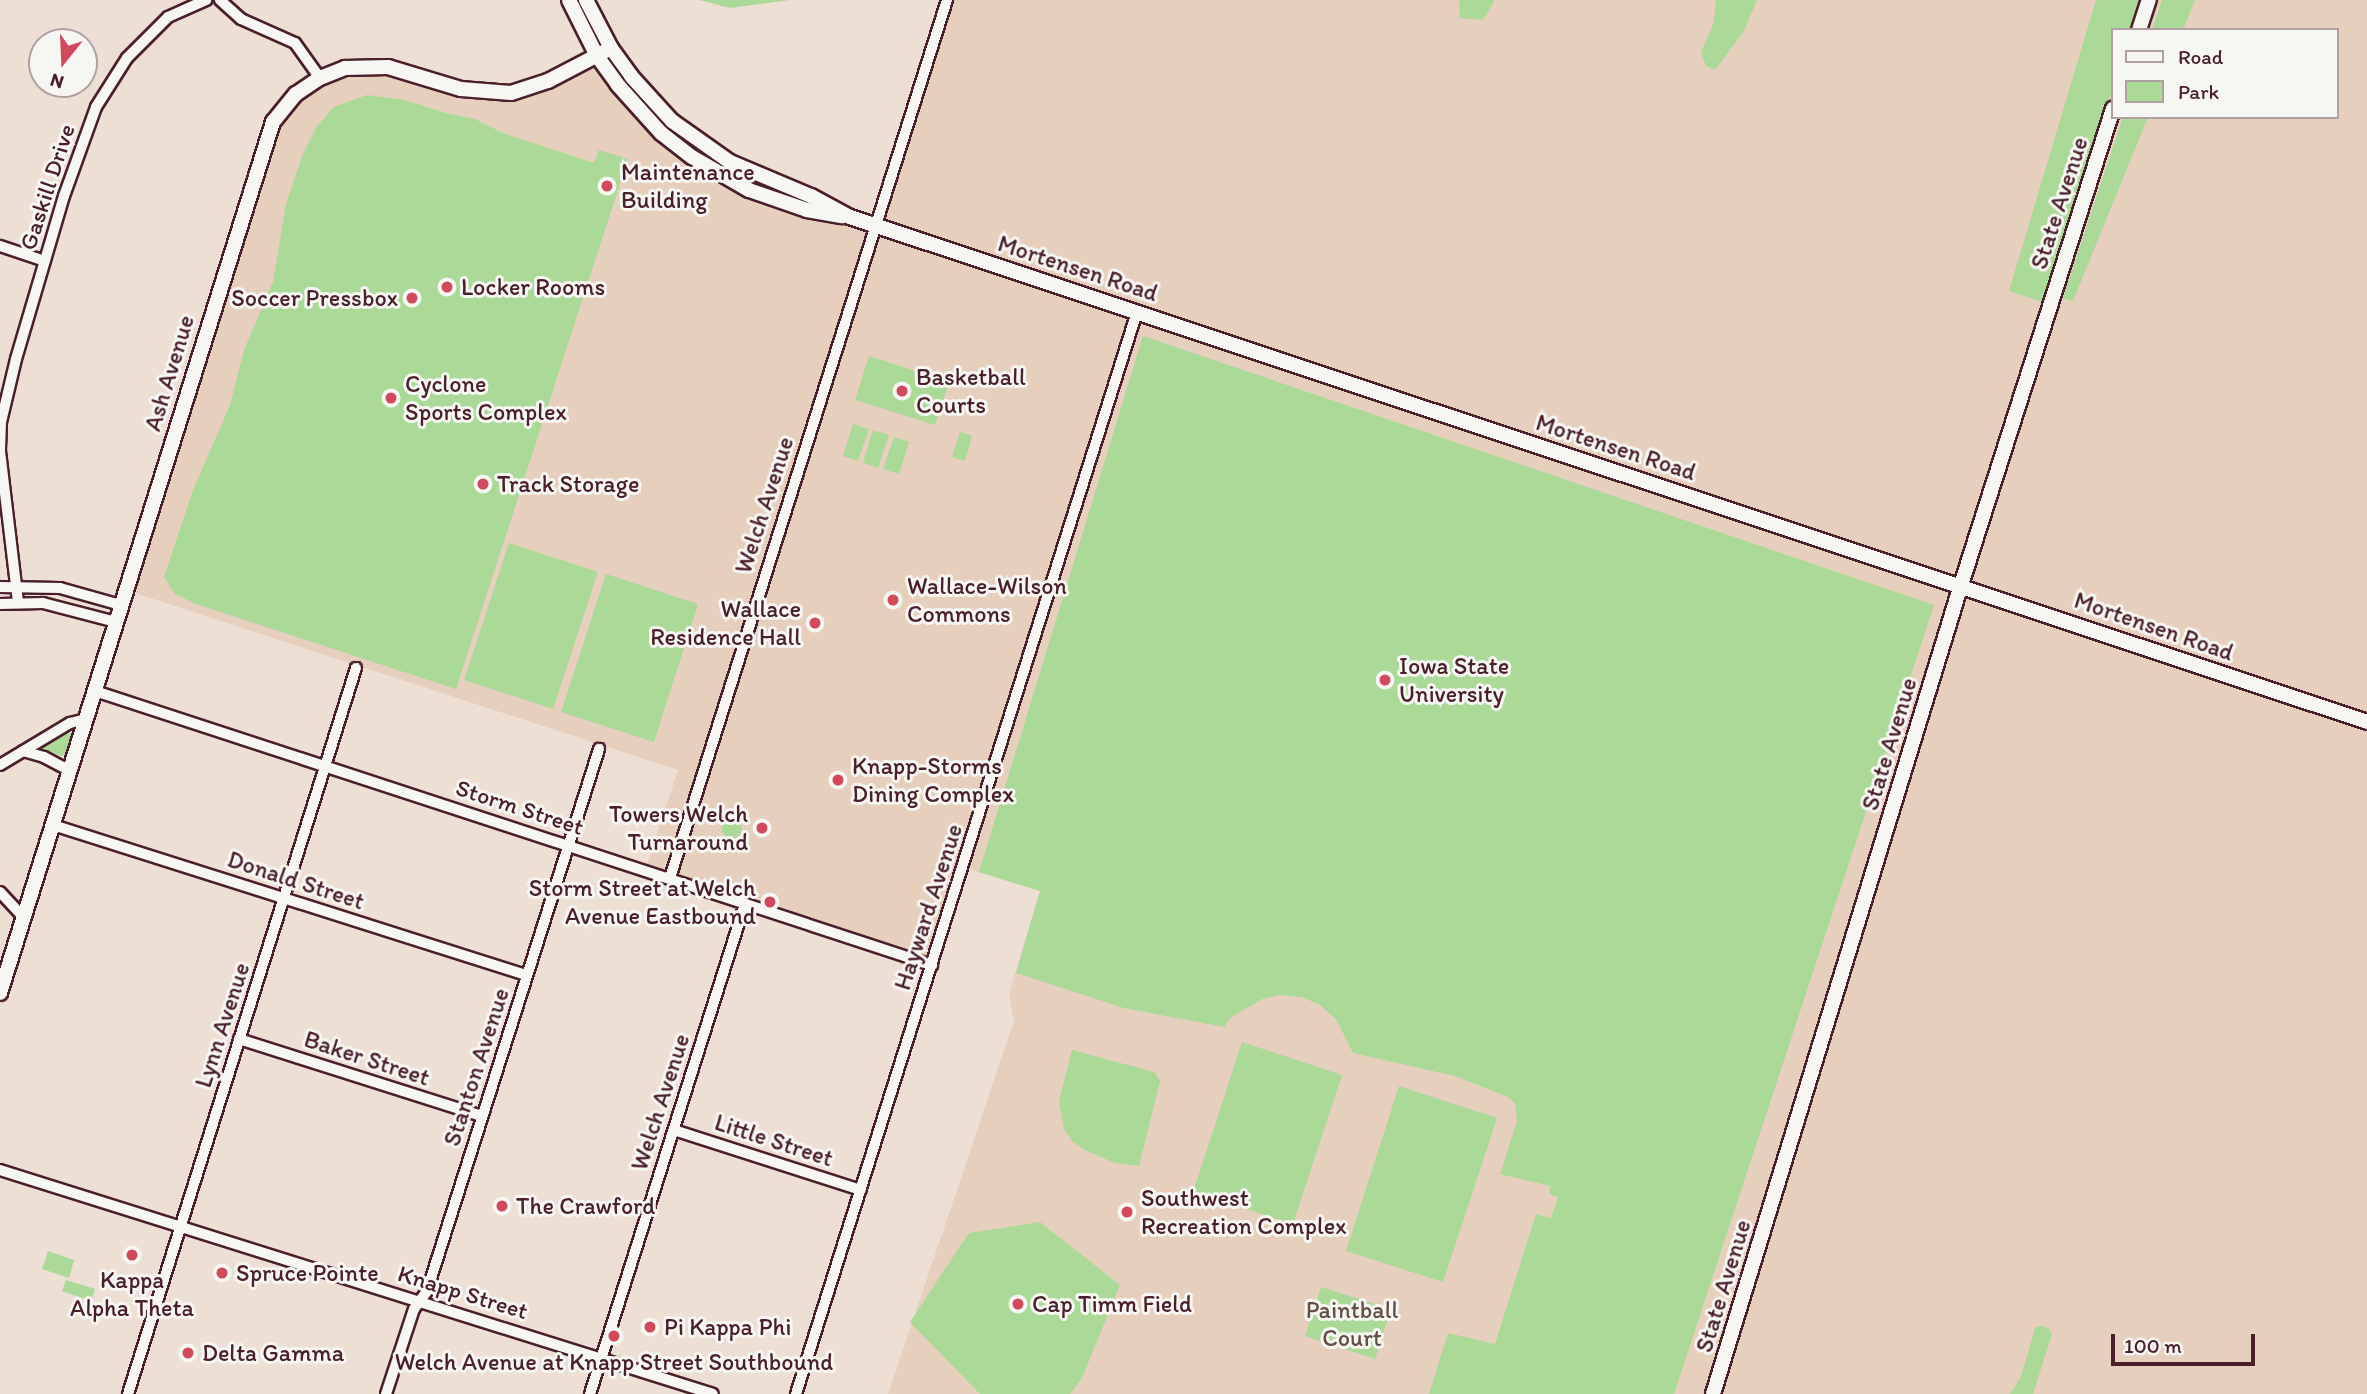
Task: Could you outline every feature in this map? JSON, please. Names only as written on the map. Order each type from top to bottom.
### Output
[{"type":"street","name":"Gaskill Drive","points":[[18,602],[0,450],[1,422],[16,359],[80,144],[96,107],[117,72],[153,28],[181,8],[206,0]]},
{"type":"street","points":[[220,0],[241,19],[295,43],[320,78]]},
{"type":"street","name":"Mortensen Road","points":[[569,0],[597,56],[617,85],[661,133],[692,157],[749,190],[807,210],[850,217],[875,225],[2367,722]]},
{"type":"street","name":"Mortensen Road","points":[[586,0],[611,48],[631,76],[672,121],[730,162],[811,196],[850,217]]},
{"type":"street","name":"Welch Avenue","points":[[670,878],[947,0]]},
{"type":"street","points":[[2140,28],[2149,0]]},
{"type":"street","name":"Ash Avenue","points":[[0,993],[269,130],[288,103],[320,78],[345,68],[379,66],[461,89],[511,93],[548,81],[611,48]]},
{"type":"street","name":"State Avenue","points":[[1713,1394],[1961,585],[2112,112]]},
{"type":"street","points":[[0,246],[45,261]]},
{"type":"street","name":"Hayward Avenue","points":[[796,1394],[1137,312]]},
{"type":"street","points":[[0,587],[16,585],[60,588],[121,606]]},
{"type":"street","points":[[0,604],[18,602],[53,605],[116,622]]},
{"type":"street","name":"Lynn Avenue","points":[[128,1394],[356,668]]},
{"type":"street","name":"Storm Street","points":[[95,691],[932,965]]},
{"type":"street","points":[[0,765],[70,723],[86,719]]},
{"type":"street","name":"Stanton Avenue","points":[[386,1394],[418,1301],[427,1291],[599,749]]},
{"type":"street","points":[[23,751],[44,757],[70,772]]},
{"type":"street","name":"Donald Street","points":[[53,825],[527,975]]},
{"type":"street","points":[[0,892],[24,918]]},
{"type":"street","name":"Welch Avenue","points":[[590,1394],[745,904]]},
{"type":"street","name":"Baker Street","points":[[239,1039],[482,1116]]},
{"type":"street","name":"Little Street","points":[[674,1130],[861,1191]]},
{"type":"street","name":"Knapp Street","points":[[0,1170],[713,1394]]},
{"type":"shaded area","name":"Iowa State University","points":[[947,0],[2367,0],[2367,1394],[888,1394],[1014,1021],[1009,994],[1040,891],[963,867],[932,965],[645,870],[678,770],[126,590],[280,111],[345,68],[511,93],[597,56],[643,115],[723,176],[875,225]]},
{"type":"green space","points":[[699,0],[789,0],[730,8]]},
{"type":"green space","points":[[1459,0],[1495,0],[1483,20],[1460,18]]},
{"type":"green space","points":[[1716,0],[1757,0],[1744,31],[1715,70],[1706,66],[1701,52],[1714,22]]},
{"type":"green space","points":[[2096,0],[2141,0],[2132,28],[2112,28],[2112,90],[2046,299],[2042,302],[2009,291]]},
{"type":"green space","points":[[2162,0],[2195,0],[2184,28],[2153,28]]},
{"type":"green space","name":"Cyclone Sports Complex","points":[[367,95],[404,100],[475,119],[503,133],[594,163],[599,150],[628,159],[456,689],[196,604],[175,594],[164,577],[193,490],[230,405],[244,350],[273,282],[286,204],[303,154],[317,126],[334,107]]},
{"type":"green space","points":[[2122,119],[2147,119],[2073,301],[2063,298]]},
{"type":"green space","points":[[679,133],[736,172],[791,195],[789,200],[753,185],[699,154],[676,137]]},
{"type":"green space","points":[[1143,336],[1934,605],[1674,1394],[1429,1394],[1448,1333],[1495,1344],[1536,1214],[1551,1218],[1558,1197],[1549,1194],[1550,1186],[1500,1174],[1517,1121],[1515,1103],[1508,1097],[1455,1076],[1353,1053],[1336,1019],[1320,1005],[1302,997],[1279,995],[1262,999],[1230,1018],[1224,1027],[1124,1008],[1016,973],[1040,891],[979,872]]},
{"type":"green space","name":"Basketball Courts","points":[[869,356],[949,382],[935,425],[855,400]]},
{"type":"green space","points":[[853,424],[869,429],[858,461],[843,456]]},
{"type":"green space","points":[[873,430],[889,435],[878,468],[863,463]]},
{"type":"green space","points":[[960,432],[972,436],[965,461],[952,457]]},
{"type":"green space","points":[[894,437],[909,442],[899,474],[883,469]]},
{"type":"green space","points":[[509,543],[598,572],[553,709],[464,680]]},
{"type":"green space","points":[[606,574],[698,604],[654,742],[561,712]]},
{"type":"green space","points":[[66,731],[72,735],[67,753],[61,756],[42,748]]},
{"type":"green space","points":[[728,819],[736,819],[742,829],[736,839],[728,839],[722,833],[722,825]]},
{"type":"green space","points":[[1242,1042],[1342,1075],[1293,1224],[1193,1192]]},
{"type":"green space","points":[[1072,1050],[1154,1072],[1160,1081],[1139,1166],[1115,1163],[1087,1151],[1072,1141],[1064,1129],[1059,1101]]},
{"type":"green space","points":[[1399,1086],[1497,1118],[1443,1282],[1346,1251]]},
{"type":"green space","name":"Cap Timm Field","points":[[1040,1222],[1120,1285],[1082,1378],[1070,1394],[980,1394],[910,1322],[969,1233]]},
{"type":"green space","points":[[48,1251],[74,1260],[69,1278],[42,1269]]},
{"type":"green space","points":[[66,1280],[95,1289],[91,1301],[62,1291]]},
{"type":"green space","name":"Paintball Court","points":[[1321,1287],[1391,1309],[1375,1359],[1305,1336]]},
{"type":"green space","points":[[2035,1328],[2048,1328],[2052,1334],[2033,1394],[2010,1394],[2021,1377]]},
{"type":"place","name":"Maintenance Building","points":[[607,186]]},
{"type":"place","name":"Locker Rooms","points":[[447,287]]},
{"type":"place","name":"Soccer Pressbox","points":[[412,298]]},
{"type":"place","name":"Basketball Courts","points":[[902,391]]},
{"type":"place","name":"Cyclone Sports Complex","points":[[391,398]]},
{"type":"place","name":"Track Storage","points":[[483,484]]},
{"type":"place","name":"Wallace-Wilson Commons","points":[[893,600]]},
{"type":"place","name":"Wallace Residence Hall","points":[[815,623]]},
{"type":"place","name":"Iowa State University","points":[[1385,680]]},
{"type":"place","name":"Knapp-Storms Dining Complex","points":[[838,780]]},
{"type":"place","name":"Towers Welch Turnaround","points":[[762,828]]},
{"type":"place","name":"Storm Street at Welch Avenue Eastbound","points":[[770,902]]},
{"type":"place","name":"The Crawford","points":[[502,1206]]},
{"type":"place","name":"Southwest Recreation Complex","points":[[1127,1212]]},
{"type":"place","name":"Kappa Alpha Theta","points":[[132,1255]]},
{"type":"place","name":"Spruce Pointe","points":[[222,1273]]},
{"type":"place","name":"Cap Timm Field","points":[[1018,1304]]},
{"type":"place","name":"Pi Kappa Phi","points":[[650,1327]]},
{"type":"place","name":"Welch Avenue at Knapp Street Southbound","points":[[614,1336]]},
{"type":"place","name":"Delta Gamma","points":[[188,1353]]}]
